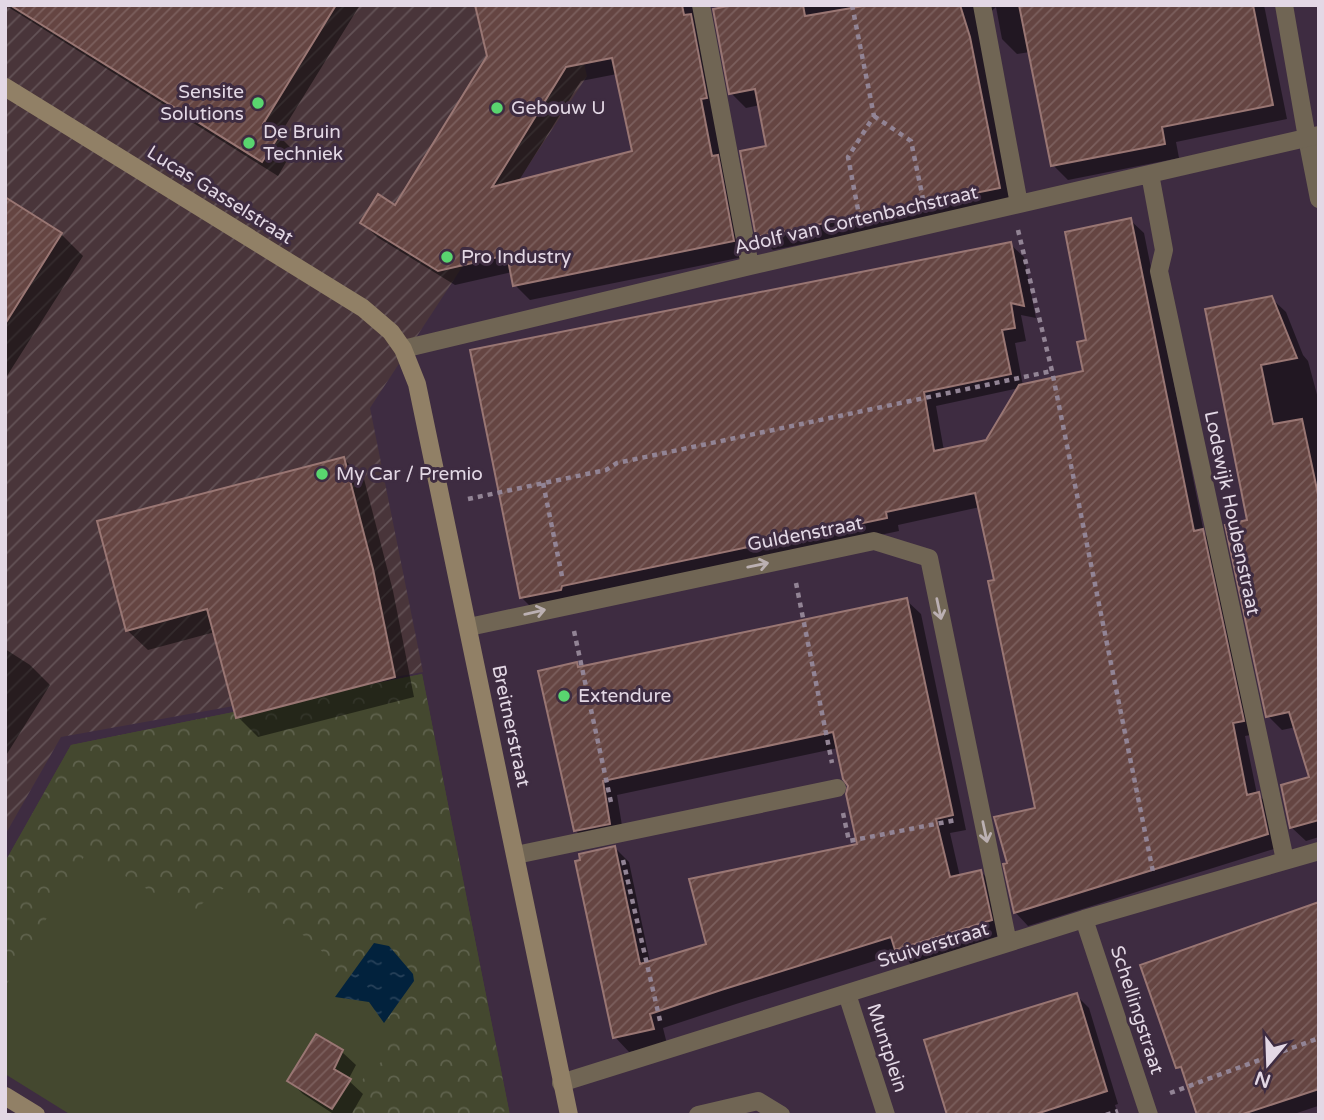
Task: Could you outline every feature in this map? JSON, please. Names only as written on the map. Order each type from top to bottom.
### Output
[{"type":"street","points":[[701,5],[750,266]]},
{"type":"street","points":[[982,5],[1015,205]]},
{"type":"street","points":[[1284,5],[1313,136],[1319,200]]},
{"type":"street","name":"Lucas Gasselstraat","points":[[5,87],[363,308],[391,332],[403,349]]},
{"type":"street","name":"Adolf van Cortenbachstraat","points":[[403,349],[1313,136]]},
{"type":"street","name":"Lodewijk Houbenstraat","points":[[1150,174],[1164,250],[1159,271],[1285,860]]},
{"type":"street","name":"Breitnerstraat","points":[[403,349],[417,384],[569,1115]]},
{"type":"street","name":"Guldenstraat","points":[[469,627],[874,541],[929,558],[1008,943]]},
{"type":"street","points":[[516,855],[837,788]]},
{"type":"street","name":"Stuiverstraat","points":[[561,1083],[1084,919],[1319,851]]},
{"type":"street","name":"Schellingstraat","points":[[1084,919],[1147,1108]]},
{"type":"street","name":"Muntplein","points":[[847,994],[886,1115]]},
{"type":"street","points":[[5,1096],[36,1115]]},
{"type":"street","points":[[698,1115],[758,1101],[780,1115]]},
{"type":"path","points":[[852,5],[874,116],[848,157],[863,240]]},
{"type":"path","points":[[874,116],[911,141],[928,225]]},
{"type":"path","points":[[1015,205],[1052,371],[1158,897]]},
{"type":"path","points":[[443,505],[606,470],[617,463],[1052,371]]},
{"type":"path","points":[[543,483],[667,1050]]},
{"type":"path","points":[[791,558],[849,841],[981,814]]},
{"type":"path","points":[[1147,1108],[1319,1038]]},
{"type":"shaded area","points":[[5,5],[570,5],[587,76],[370,408],[423,672],[61,737],[5,835]]},
{"type":"green space","points":[[422,674],[510,1115],[71,1115],[5,1074],[5,862],[71,745]]},
{"type":"green space","points":[[422,674],[509,1111],[469,1115],[335,1115],[370,1070],[384,1060],[391,1036],[384,1023],[414,981],[374,944],[335,997],[333,977],[321,951],[313,942],[262,910],[234,883],[210,896],[191,915],[85,855],[5,987],[5,862],[71,745]]},
{"type":"water","points":[[374,943],[389,946],[413,974],[414,981],[384,1023],[369,1002],[335,997]]},
{"type":"building","points":[[10,5],[336,5],[263,124],[280,134],[262,162]]},
{"type":"building","points":[[475,5],[682,5],[684,15],[691,14],[707,98],[701,99],[712,156],[718,155],[734,241],[513,286],[507,255],[438,271],[360,223],[378,194],[395,205],[487,56]],"holes":[[[612,58],[632,151],[492,187],[566,67]]]},
{"type":"building","points":[[733,5],[803,5],[805,16],[869,5],[960,5],[970,37],[1000,188],[756,237],[740,151],[766,146],[755,89],[729,94],[713,9]]},
{"type":"building","points":[[1019,5],[1253,5],[1273,105],[1162,127],[1165,144],[1051,166]]},
{"type":"building","points":[[5,197],[62,233],[5,324]]},
{"type":"building","points":[[1131,218],[1194,531],[1203,529],[1244,721],[1233,723],[1247,795],[1259,792],[1268,834],[1014,913],[1003,864],[1007,863],[994,817],[1035,808],[988,581],[994,580],[975,493],[886,512],[887,518],[562,586],[561,590],[520,598],[470,350],[1011,242],[1024,306],[1011,303],[1015,328],[1002,330],[1011,374],[924,392],[934,451],[986,440],[1019,385],[1083,371],[1077,342],[1086,340],[1065,232]]},
{"type":"building","points":[[1272,296],[1297,358],[1261,365],[1273,424],[1302,419],[1319,499],[1319,820],[1290,828],[1281,785],[1309,777],[1289,712],[1266,717],[1225,525],[1247,520],[1205,309]]},
{"type":"building","points":[[344,457],[373,569],[395,677],[236,718],[207,609],[126,631],[97,521]]},
{"type":"building","points":[[907,598],[953,815],[936,819],[950,877],[981,870],[992,920],[895,950],[891,937],[650,1014],[654,1029],[613,1038],[575,861],[580,860],[579,854],[615,846],[640,964],[706,944],[689,879],[857,844],[846,794],[848,786],[843,779],[833,732],[603,781],[610,824],[574,831],[538,671],[577,662],[578,667]]},
{"type":"building","points":[[1319,902],[1319,1089],[1240,1115],[1197,1115],[1181,1067],[1176,1068],[1140,965]]},
{"type":"building","points":[[1077,993],[1107,1091],[1033,1115],[947,1115],[924,1040]]},
{"type":"building","points":[[316,1034],[343,1050],[334,1069],[351,1079],[332,1109],[287,1081]]},
{"type":"place","name":"Sensite Solutions","points":[[258,103]]},
{"type":"place","name":"Gebouw U","points":[[497,108]]},
{"type":"place","name":"De Bruin Techniek","points":[[249,143]]},
{"type":"place","name":"Pro Industry","points":[[447,257]]},
{"type":"place","name":"My Car / Premio","points":[[322,474]]},
{"type":"place","name":"Extendure","points":[[564,696]]}]
